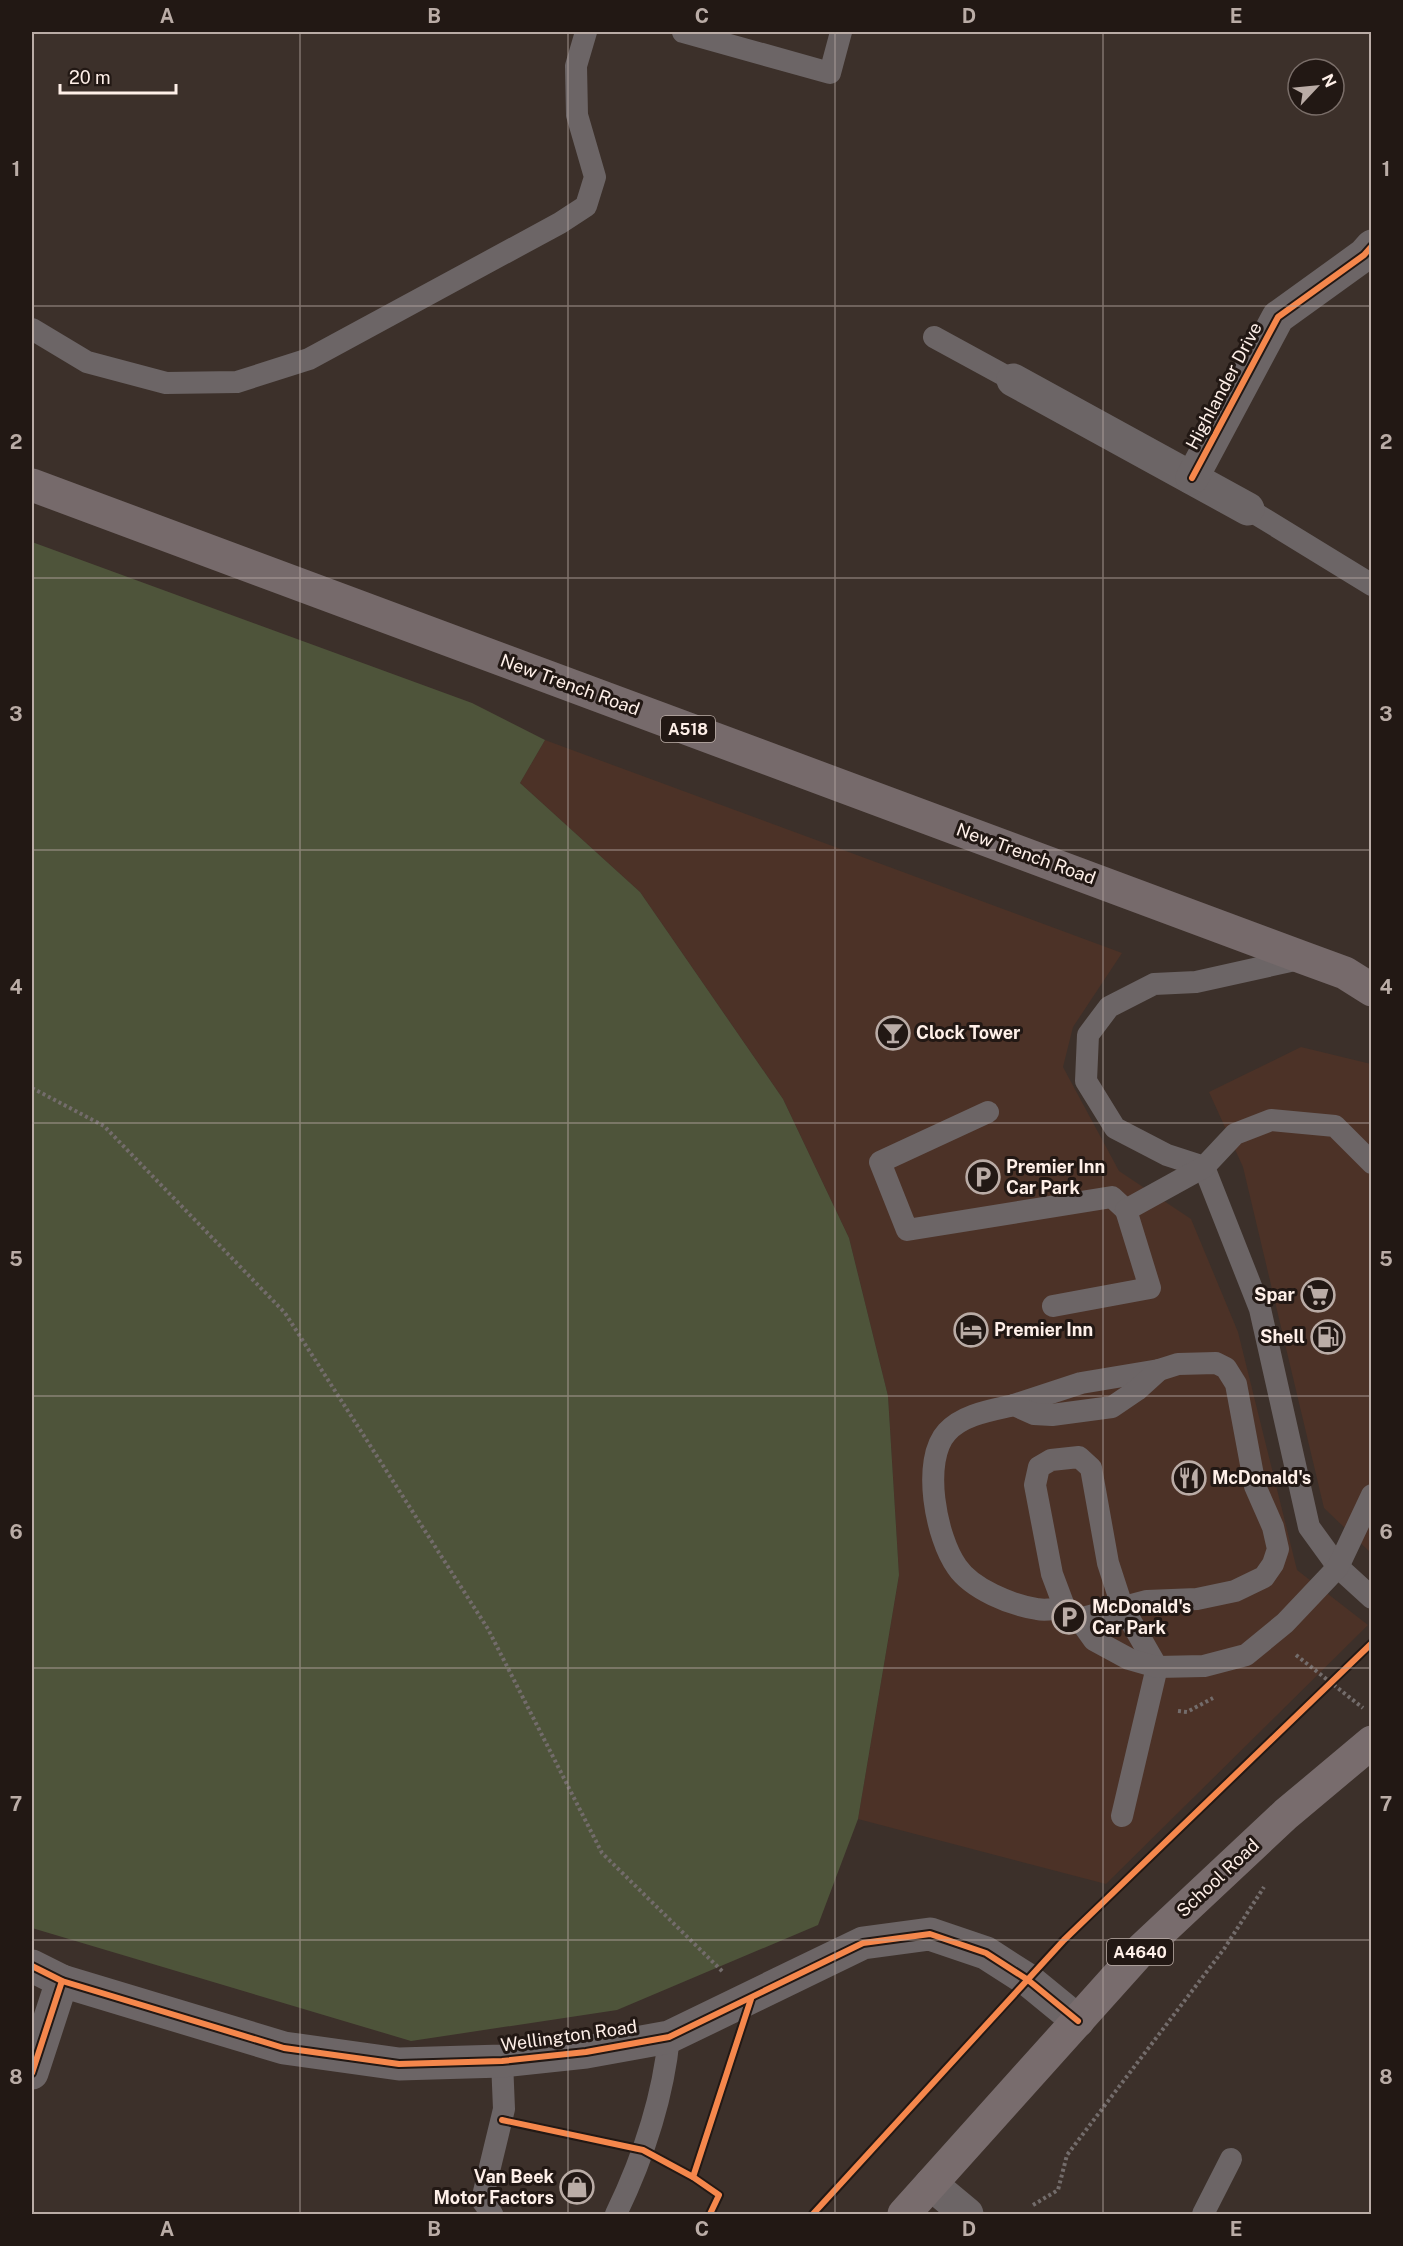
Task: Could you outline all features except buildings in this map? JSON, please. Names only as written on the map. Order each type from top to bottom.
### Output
[{"type":"highway","name":"New Trench Road","points":[[32,484],[1362,979]]},
{"type":"main road","name":"School Road","points":[[931,2184],[1142,1949],[1286,1814],[1371,1742]]},
{"type":"main road","name":"A4640","points":[[904,2214],[931,2184]]},
{"type":"street","name":"Highlander Drive","points":[[1192,478],[1278,317],[1364,255],[1371,246]]},
{"type":"street","name":"Highlander Drive","points":[[1013,380],[1248,509]]},
{"type":"street","name":"Wellington Road","points":[[32,1966],[62,1981],[284,2048],[399,2064],[502,2061],[586,2052],[669,2037],[863,1943],[930,1934],[986,1953],[1028,1980],[1078,2021]]},
{"type":"street","points":[[32,2073],[62,1981]]},
{"type":"street","points":[[931,2184],[967,2214]]},
{"type":"lane","points":[[32,328],[87,362],[166,383],[237,382],[309,359],[560,223],[586,206],[595,177],[577,115],[576,66],[586,32]]},
{"type":"lane","points":[[683,32],[830,73],[842,32]]},
{"type":"lane","name":"Highlander Drive","points":[[934,337],[1013,380]]},
{"type":"lane","name":"Highlander Drive","points":[[1248,509],[1371,585]]},
{"type":"lane","points":[[1204,1167],[1167,1155],[1115,1128],[1086,1082],[1088,1035],[1109,1007],[1154,984],[1196,982],[1304,958]]},
{"type":"lane","points":[[988,1112],[880,1162],[907,1230],[1113,1197],[1126,1210],[1150,1288],[1053,1306]]},
{"type":"lane","points":[[1126,1210],[1204,1167],[1235,1134],[1271,1120],[1335,1126],[1371,1163]]},
{"type":"lane","points":[[1204,1167],[1260,1309],[1309,1527],[1338,1566],[1371,1598]]},
{"type":"lane","points":[[1216,1363],[1230,1374],[1236,1384],[1255,1486],[1273,1527],[1278,1549],[1273,1564],[1264,1577],[1249,1586],[1197,1599],[1146,1601],[1072,1613],[1030,1608],[971,1582],[957,1568],[948,1553],[939,1524],[934,1499],[936,1450],[947,1431],[965,1419],[1014,1405],[1081,1383],[1159,1370],[1178,1364],[1216,1363]]},
{"type":"lane","points":[[1014,1405],[1034,1414],[1052,1415],[1112,1407],[1137,1390],[1159,1370]]},
{"type":"lane","points":[[1122,1816],[1156,1667],[1122,1606],[1108,1563],[1091,1468],[1079,1457],[1051,1460],[1038,1467],[1035,1485],[1052,1574],[1072,1613],[1094,1640],[1129,1659],[1156,1667],[1204,1666],[1245,1655],[1285,1623],[1338,1566],[1371,1495]]},
{"type":"lane","points":[[616,2214],[643,2150],[665,2075],[669,2037]]},
{"type":"lane","points":[[492,2214],[482,2200],[504,2109],[502,2061]]},
{"type":"lane","points":[[1203,2214],[1231,2159]]},
{"type":"path","points":[[32,1088],[104,1126],[285,1313],[488,1629],[602,1853],[751,1999],[693,2177]]},
{"type":"path","points":[[1286,1660],[1296,1655],[1364,1708]]},
{"type":"path","points":[[1323,1690],[1339,1674]]},
{"type":"path","points":[[1147,1707],[1187,1712],[1217,1696]]},
{"type":"path","points":[[1033,2205],[1058,2190],[1067,2155],[1224,1949],[1266,1885]]},
{"type":"path","points":[[643,2150],[701,2183]]},
{"type":"shaded area","points":[[545,740],[1122,953],[1073,1027],[1063,1067],[1119,1171],[1191,1219],[1238,1332],[1297,1570],[1368,1625],[1106,1884],[858,1819],[899,1575],[888,1396],[849,1238],[783,1099],[640,892],[520,783]]},
{"type":"shaded area","name":"Shell","points":[[1301,1047],[1371,1064],[1371,1553],[1324,1508],[1243,1167],[1209,1092]]},
{"type":"green space","points":[[32,542],[472,703],[545,740],[520,783],[640,892],[783,1099],[849,1238],[888,1396],[899,1575],[858,1819],[818,1925],[617,2010],[411,2041],[32,1928]]},
{"type":"cycle path","points":[[1192,478],[1278,317],[1364,255],[1372,246]]},
{"type":"cycle path","points":[[813,2214],[1064,1940],[1372,1643]]},
{"type":"cycle path","points":[[32,1966],[62,1981],[284,2048],[399,2064],[502,2061],[586,2052],[669,2037],[863,1943],[930,1934],[986,1953],[1028,1980],[1078,2021]]},
{"type":"cycle path","points":[[32,2073],[62,1981]]},
{"type":"cycle path","points":[[693,2177],[751,1999]]},
{"type":"cycle path","points":[[502,2120],[643,2150],[693,2177],[719,2195],[710,2214]]},
{"type":"place","name":"Clock Tower","points":[[893,1033]]},
{"type":"place","name":"Premier Inn Car Park","points":[[983,1177]]},
{"type":"place","name":"Spar","points":[[1318,1295]]},
{"type":"place","name":"Premier Inn","points":[[971,1330]]},
{"type":"place","name":"Shell","points":[[1328,1337]]},
{"type":"place","name":"McDonald's","points":[[1189,1478]]},
{"type":"place","name":"McDonald's Car Park","points":[[1069,1617]]},
{"type":"place","name":"Van Beek Motor Factors","points":[[577,2187]]}]
